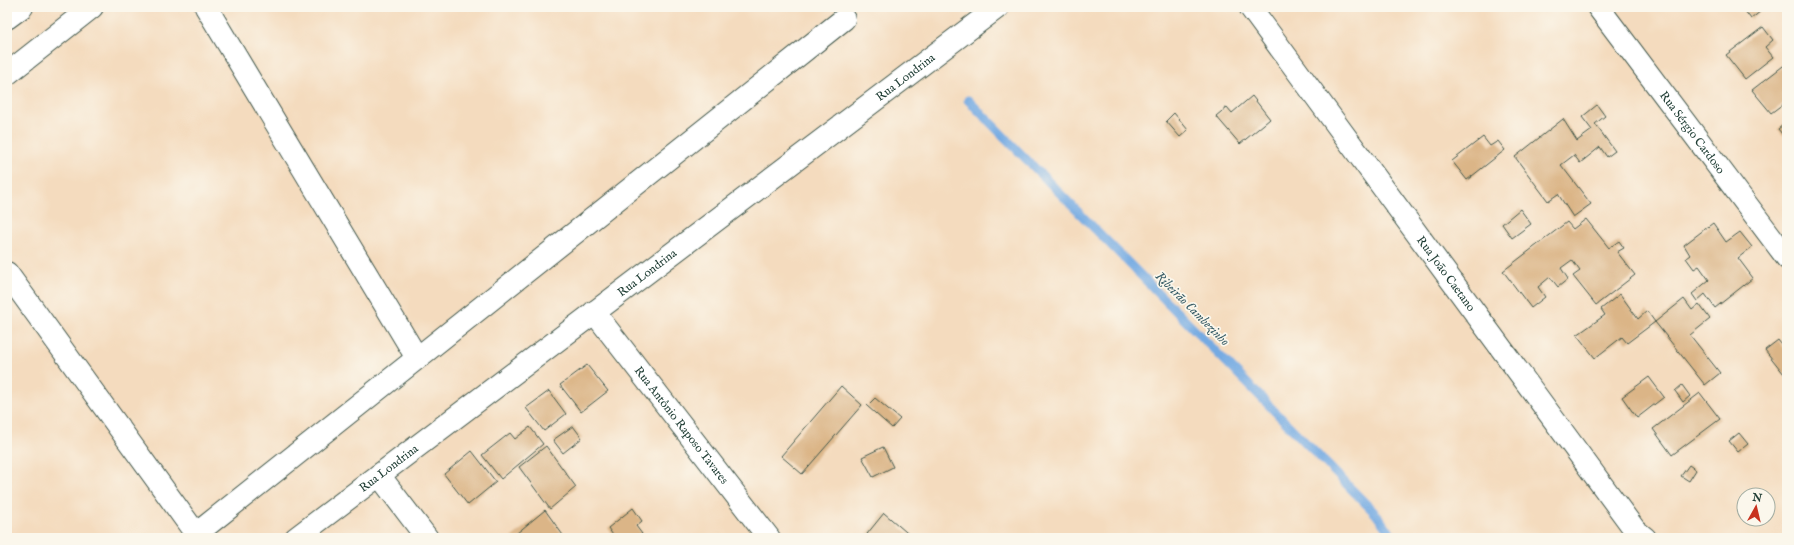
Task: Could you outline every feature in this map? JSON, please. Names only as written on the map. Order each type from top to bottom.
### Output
[{"type":"street","points":[[7,18],[22,7]]},
{"type":"street","points":[[7,74],[92,7]]},
{"type":"street","points":[[206,7],[417,358]]},
{"type":"street","name":"Rua Londrina","points":[[296,538],[998,7]]},
{"type":"street","name":"Rua João Caetano","points":[[1250,7],[1636,530],[1645,538]]},
{"type":"street","name":"Rua Sérgio Cardoso","points":[[1598,7],[1787,258]]},
{"type":"street","points":[[7,273],[196,534],[844,19]]},
{"type":"street","name":"Rua Antônio Raposo Tavares","points":[[594,312],[769,538]]},
{"type":"street","points":[[379,475],[427,538]]},
{"type":"building","points":[[1742,7],[1766,7],[1751,19]]},
{"type":"building","points":[[1763,27],[1773,40],[1765,47],[1773,57],[1745,79],[1726,55]]},
{"type":"building","points":[[1787,63],[1787,101],[1771,113],[1752,90]]},
{"type":"building","points":[[1252,96],[1270,119],[1240,144],[1216,116],[1227,107],[1232,113]]},
{"type":"building","points":[[1597,105],[1605,116],[1595,124],[1615,151],[1607,157],[1600,147],[1580,163],[1574,155],[1561,165],[1591,204],[1573,217],[1558,194],[1548,201],[1515,157],[1563,119],[1577,141],[1592,130],[1582,117]]},
{"type":"building","points":[[1174,113],[1188,130],[1180,137],[1166,121]]},
{"type":"building","points":[[1787,122],[1787,140],[1778,129]]},
{"type":"building","points":[[1483,137],[1490,146],[1498,141],[1505,150],[1467,180],[1452,161]]},
{"type":"building","points":[[1520,209],[1531,224],[1512,238],[1502,224]]},
{"type":"building","points":[[1586,219],[1609,248],[1619,241],[1624,248],[1617,252],[1635,275],[1596,305],[1573,276],[1580,271],[1572,260],[1561,268],[1568,279],[1558,287],[1550,277],[1538,287],[1545,297],[1531,308],[1503,271],[1567,222],[1573,229]]},
{"type":"building","points":[[1713,223],[1726,242],[1740,232],[1752,247],[1738,258],[1753,278],[1715,308],[1705,294],[1697,301],[1692,294],[1709,280],[1699,266],[1694,269],[1686,258],[1690,255],[1684,245]]},
{"type":"building","points":[[1620,294],[1638,319],[1647,311],[1655,322],[1627,343],[1622,337],[1595,358],[1577,335],[1605,315],[1601,309]]},
{"type":"building","points":[[1684,299],[1692,310],[1699,304],[1710,319],[1690,335],[1720,373],[1705,385],[1655,322]]},
{"type":"building","points":[[1778,340],[1787,352],[1787,371],[1784,374],[1765,350]]},
{"type":"building","points":[[587,365],[608,391],[581,412],[560,385]]},
{"type":"building","points":[[1649,377],[1664,397],[1637,418],[1622,397]]},
{"type":"building","points":[[1682,385],[1690,396],[1683,402],[1675,391]]},
{"type":"building","points":[[841,386],[862,405],[802,474],[781,456]]},
{"type":"building","points":[[549,391],[566,414],[544,431],[526,408]]},
{"type":"building","points":[[1700,393],[1720,419],[1672,455],[1653,429]]},
{"type":"building","points":[[875,398],[900,419],[892,428],[867,406]]},
{"type":"building","points":[[573,426],[582,438],[563,453],[553,440]]},
{"type":"building","points":[[530,427],[543,444],[501,479],[482,455],[510,433],[515,439]]},
{"type":"building","points":[[1739,433],[1748,444],[1738,452],[1729,441]]},
{"type":"building","points":[[546,446],[576,487],[550,509],[519,467]]},
{"type":"building","points":[[883,447],[893,467],[873,477],[862,457]]},
{"type":"building","points":[[472,451],[496,482],[468,505],[444,474]]},
{"type":"building","points":[[1689,465],[1696,470],[1689,481],[1681,476]]},
{"type":"building","points":[[633,508],[642,521],[636,526],[642,534],[638,537],[639,538],[615,538],[608,528]]},
{"type":"building","points":[[545,510],[565,538],[511,538]]},
{"type":"building","points":[[884,513],[913,538],[872,538],[867,534]]},
{"type":"waterway","name":"Ribeirão Cambezinho","points":[[968,100],[1375,513],[1394,538]]}]
